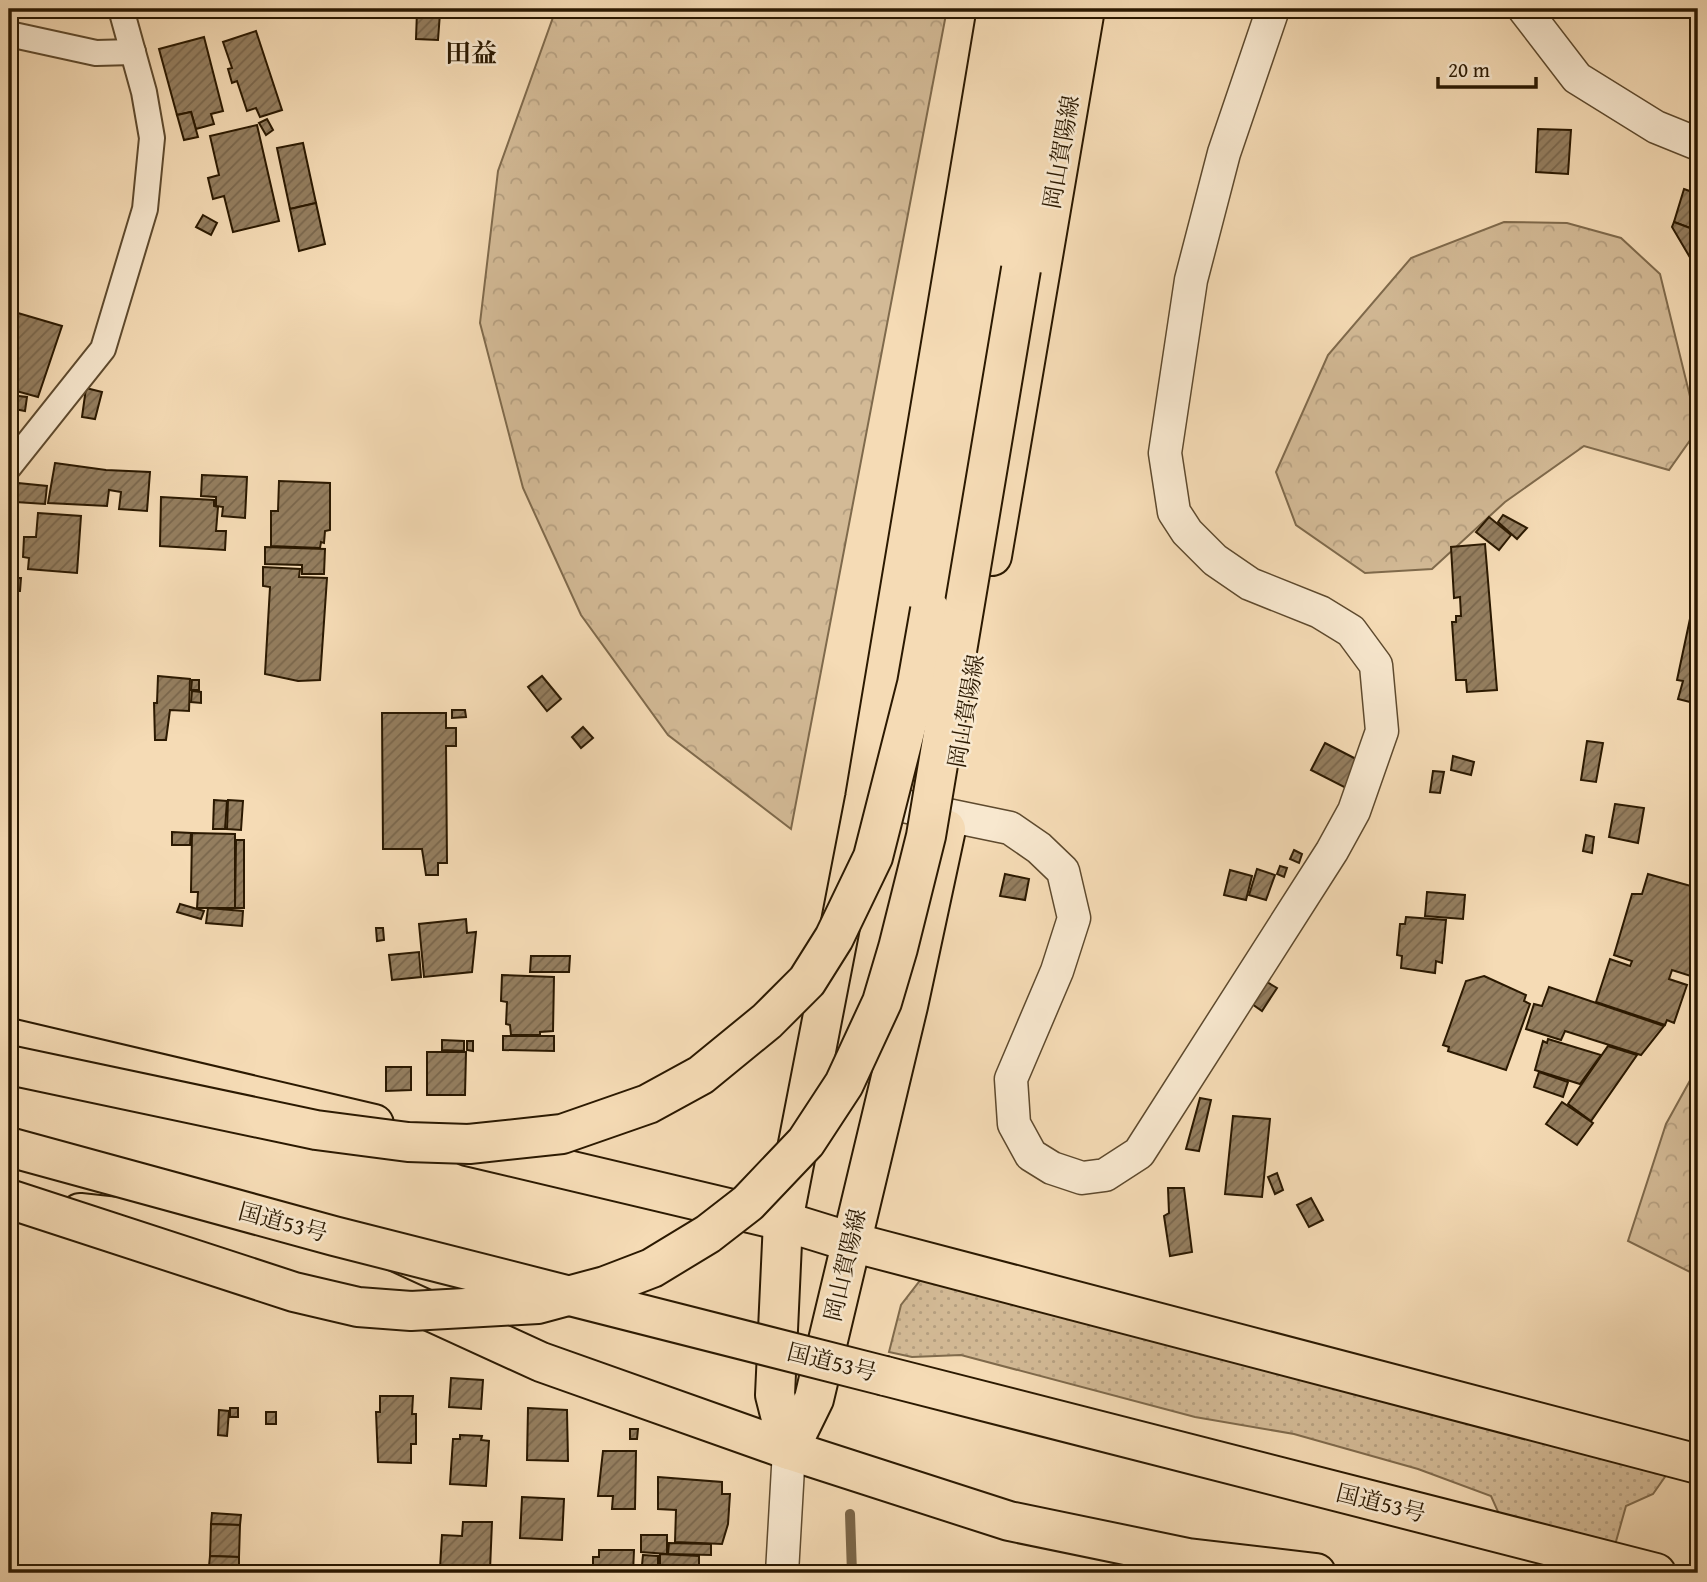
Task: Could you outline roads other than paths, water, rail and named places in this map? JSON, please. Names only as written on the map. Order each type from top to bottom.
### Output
[{"type":"main road","points":[[789,1450],[775,1395],[783,1221],[865,798],[997,9]]},
{"type":"main road","points":[[9,1065],[316,1130],[408,1142],[469,1144],[562,1134],[648,1104],[701,1075],[767,1021],[807,981],[834,938],[873,857],[917,684],[1031,9]]},
{"type":"main road","points":[[9,1199],[293,1292],[358,1307],[411,1311],[538,1304],[605,1286],[652,1268],[708,1234],[748,1203],[806,1142],[844,1084],[885,992],[926,836],[1062,9]]},
{"type":"main road","name":"岡山賀陽線","points":[[789,1450],[814,1399],[908,1006],[948,815],[1085,9]]},
{"type":"main road","points":[[9,1038],[783,1221],[851,1242],[1698,1464]]},
{"type":"main road","name":"国道53号","points":[[9,1147],[334,1236],[1657,1573]]},
{"type":"main road","points":[[9,1206],[144,1220],[353,1276],[541,1362],[789,1450],[1009,1521],[1188,1558],[1316,1573]]},
{"type":"street","points":[[9,467],[103,349],[145,209],[152,138],[121,9]]},
{"type":"street","points":[[865,798],[1010,828],[1039,848],[1063,871],[1074,918],[1057,971],[1010,1079],[1014,1125],[1031,1155],[1052,1168],[1082,1178],[1105,1175],[1139,1153],[1332,851],[1354,811],[1381,731],[1376,665],[1352,631],[1320,612],[1250,584],[1215,560],[1186,532],[1174,512],[1165,453],[1191,280],[1224,153],[1273,9]]},
{"type":"street","points":[[1524,9],[1577,78],[1656,127],[1698,144]]},
{"type":"street","points":[[9,34],[96,53],[133,52]]},
{"type":"street","points":[[782,1573],[789,1450]]},
{"type":"waterway","points":[[850,1514],[852,1573]]},
{"type":"district","name":"田益","points":[[471,53]]}]
